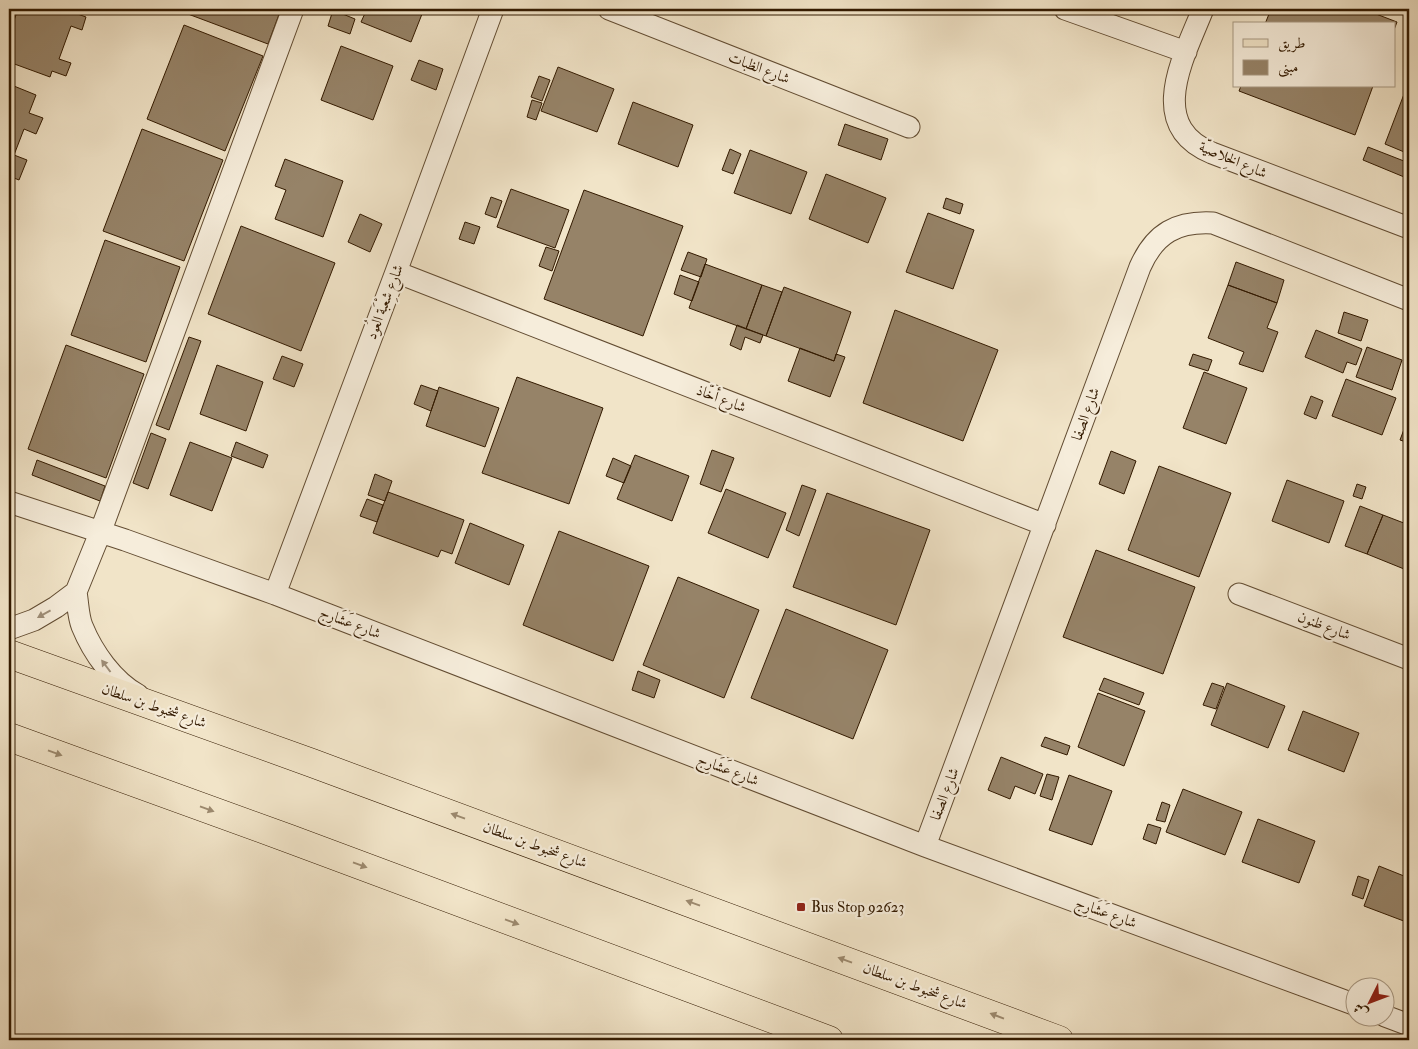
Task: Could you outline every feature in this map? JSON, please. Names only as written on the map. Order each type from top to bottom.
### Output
[{"type":"main road","name":"شارع شخبوط بن سلطان","points":[[9,654],[322,766],[1059,1040]]},
{"type":"main road","points":[[9,737],[309,846],[830,1040]]},
{"type":"street","points":[[9,629],[34,620],[76,592],[100,533],[293,9]]},
{"type":"street","name":"شارع شِعْبَة العُود","points":[[275,594],[493,9]]},
{"type":"street","name":"شارع الظبات","points":[[609,9],[909,127]]},
{"type":"street","points":[[1066,9],[1186,52]]},
{"type":"street","name":"شارع الخِلاصيّة","points":[[1203,9],[1176,84],[1174,103],[1178,121],[1183,132],[1191,142],[1212,154],[1409,228]]},
{"type":"street","name":"شارع الصفا","points":[[925,846],[1140,267],[1146,252],[1156,240],[1168,231],[1182,225],[1198,222],[1213,223],[1409,300]]},
{"type":"street","name":"شارع أخّاذ","points":[[396,272],[1045,526]]},
{"type":"street","name":"شارع عَشَارِج","points":[[9,502],[275,594],[925,846],[1346,1001]]},
{"type":"street","points":[[76,592],[82,624],[94,650],[111,673],[133,692],[158,707]]},
{"type":"street","name":"شارع ظنون","points":[[1239,594],[1409,659]]},
{"type":"street","points":[[1396,1020],[1409,1025]]},
{"type":"building","points":[[18,9],[73,9],[72,12],[86,17],[82,30],[71,26],[59,59],[71,63],[66,76],[52,71],[50,77],[9,62],[9,35]]},
{"type":"building","points":[[190,9],[281,9],[268,44],[188,14]]},
{"type":"building","points":[[367,9],[424,9],[411,42],[361,22]]},
{"type":"building","points":[[1271,9],[1363,9],[1397,22],[1396,25],[1396,22],[1266,22]]},
{"type":"building","points":[[333,10],[355,19],[350,34],[328,26]]},
{"type":"building","points":[[184,25],[263,56],[225,151],[147,119]]},
{"type":"building","points":[[341,46],[393,66],[373,120],[321,100]]},
{"type":"building","points":[[419,60],[443,69],[436,90],[411,80]]},
{"type":"building","points":[[558,67],[614,89],[597,132],[541,111]]},
{"type":"building","points":[[539,76],[550,80],[542,101],[531,97]]},
{"type":"building","points":[[1409,81],[1409,154],[1385,144]]},
{"type":"building","points":[[9,84],[36,95],[29,113],[43,118],[36,134],[24,129],[14,155],[27,160],[19,180],[9,176]]},
{"type":"building","points":[[1240,88],[1372,88],[1355,135],[1239,91]]},
{"type":"building","points":[[532,100],[542,103],[536,120],[527,117]]},
{"type":"building","points":[[633,102],[693,125],[678,167],[618,144]]},
{"type":"building","points":[[845,124],[888,139],[881,160],[838,145]]},
{"type":"building","points":[[142,129],[223,160],[184,261],[103,231]]},
{"type":"building","points":[[1368,147],[1409,163],[1409,179],[1363,160]]},
{"type":"building","points":[[730,149],[741,154],[733,174],[722,170]]},
{"type":"building","points":[[750,150],[807,172],[791,214],[734,193]]},
{"type":"building","points":[[285,159],[343,181],[323,237],[275,219],[286,190],[275,186]]},
{"type":"building","points":[[826,174],[886,198],[868,243],[809,219]]},
{"type":"building","points":[[511,189],[569,210],[555,248],[497,227]]},
{"type":"building","points":[[584,190],[683,226],[643,336],[544,299]]},
{"type":"building","points":[[491,197],[502,201],[496,218],[485,214]]},
{"type":"building","points":[[946,198],[963,204],[960,214],[943,208]]},
{"type":"building","points":[[928,213],[974,230],[953,289],[906,272]]},
{"type":"building","points":[[360,214],[382,224],[370,252],[348,242]]},
{"type":"building","points":[[465,222],[480,227],[474,244],[459,239]]},
{"type":"building","points":[[241,226],[335,263],[301,351],[208,314]]},
{"type":"building","points":[[105,240],[180,267],[146,362],[71,335]]},
{"type":"building","points":[[546,247],[559,251],[552,271],[539,266]]},
{"type":"building","points":[[688,252],[707,259],[701,277],[681,270]]},
{"type":"building","points":[[1236,262],[1284,280],[1277,303],[1228,285]]},
{"type":"building","points":[[705,264],[762,285],[746,329],[689,308]]},
{"type":"building","points":[[680,275],[699,282],[692,301],[674,294]]},
{"type":"building","points":[[762,285],[782,292],[766,336],[746,329]]},
{"type":"building","points":[[1228,285],[1277,303],[1267,328],[1278,332],[1263,372],[1239,364],[1244,352],[1208,338]]},
{"type":"building","points":[[784,287],[851,312],[834,361],[766,336]]},
{"type":"building","points":[[895,310],[998,350],[963,441],[863,403]]},
{"type":"building","points":[[1344,312],[1368,320],[1361,341],[1338,333]]},
{"type":"building","points":[[737,325],[763,335],[760,343],[745,337],[741,350],[730,345]]},
{"type":"building","points":[[1316,330],[1362,349],[1356,365],[1347,362],[1343,373],[1305,357]]},
{"type":"building","points":[[189,337],[201,341],[169,430],[156,425]]},
{"type":"building","points":[[66,345],[144,374],[106,478],[28,449]]},
{"type":"building","points":[[1367,347],[1402,360],[1392,390],[1356,377]]},
{"type":"building","points":[[800,348],[834,361],[836,354],[845,357],[830,397],[788,381]]},
{"type":"building","points":[[1193,354],[1212,360],[1208,371],[1189,365]]},
{"type":"building","points":[[282,356],[303,364],[294,387],[273,379]]},
{"type":"building","points":[[217,365],[263,382],[246,431],[200,414]]},
{"type":"building","points":[[1204,372],[1247,388],[1226,444],[1183,428]]},
{"type":"building","points":[[517,377],[603,408],[569,504],[482,473]]},
{"type":"building","points":[[1346,379],[1396,398],[1382,435],[1332,416]]},
{"type":"building","points":[[421,385],[438,391],[431,411],[414,404]]},
{"type":"building","points":[[439,387],[499,408],[485,447],[426,426]]},
{"type":"building","points":[[1311,396],[1323,401],[1316,419],[1304,414]]},
{"type":"building","points":[[1409,416],[1409,443],[1400,440]]},
{"type":"building","points":[[151,433],[166,439],[148,489],[133,483]]},
{"type":"building","points":[[190,442],[232,458],[212,511],[170,495]]},
{"type":"building","points":[[236,442],[268,455],[263,468],[231,456]]},
{"type":"building","points":[[712,450],[734,458],[721,492],[700,484]]},
{"type":"building","points":[[1111,451],[1136,461],[1124,494],[1099,484]]},
{"type":"building","points":[[635,455],[689,476],[672,521],[617,499]]},
{"type":"building","points":[[613,458],[631,466],[624,483],[606,476]]},
{"type":"building","points":[[37,460],[105,486],[100,501],[32,475]]},
{"type":"building","points":[[1159,466],[1231,493],[1199,577],[1128,550]]},
{"type":"building","points":[[375,474],[392,481],[385,501],[368,495]]},
{"type":"building","points":[[1287,480],[1344,501],[1329,543],[1272,521]]},
{"type":"building","points":[[1357,484],[1366,487],[1362,499],[1353,496]]},
{"type":"building","points":[[802,485],[816,490],[799,536],[786,530]]},
{"type":"building","points":[[726,489],[786,513],[768,558],[708,533]]},
{"type":"building","points":[[388,492],[464,520],[452,554],[441,550],[438,557],[373,533]]},
{"type":"building","points":[[827,493],[930,530],[896,625],[793,587]]},
{"type":"building","points":[[367,499],[383,505],[377,522],[360,516]]},
{"type":"building","points":[[1360,506],[1383,515],[1367,554],[1345,546]]},
{"type":"building","points":[[1383,515],[1409,525],[1409,571],[1367,554]]},
{"type":"building","points":[[470,523],[524,545],[509,585],[455,563]]},
{"type":"building","points":[[559,531],[649,566],[613,661],[523,625]]},
{"type":"building","points":[[1096,550],[1195,587],[1163,674],[1063,637]]},
{"type":"building","points":[[678,577],[759,610],[724,698],[643,665]]},
{"type":"building","points":[[786,609],[888,650],[853,739],[751,698]]},
{"type":"building","points":[[638,671],[660,680],[654,698],[632,690]]},
{"type":"building","points":[[1104,678],[1144,693],[1139,705],[1099,690]]},
{"type":"building","points":[[1212,683],[1224,687],[1216,709],[1203,705]]},
{"type":"building","points":[[1227,683],[1285,706],[1268,748],[1211,725]]},
{"type":"building","points":[[1098,693],[1145,711],[1124,766],[1078,747]]},
{"type":"building","points":[[1303,711],[1359,733],[1344,772],[1288,750]]},
{"type":"building","points":[[1045,737],[1070,746],[1067,755],[1041,746]]},
{"type":"building","points":[[1001,757],[1043,774],[1035,794],[1015,786],[1010,799],[988,790]]},
{"type":"building","points":[[1047,774],[1059,777],[1052,800],[1040,796]]},
{"type":"building","points":[[1069,775],[1112,791],[1092,845],[1049,830]]},
{"type":"building","points":[[1183,789],[1242,812],[1225,855],[1166,832]]},
{"type":"building","points":[[1162,802],[1170,805],[1165,822],[1156,820]]},
{"type":"building","points":[[1258,819],[1315,841],[1299,883],[1242,862]]},
{"type":"building","points":[[1148,824],[1161,828],[1156,844],[1143,839]]},
{"type":"building","points":[[1379,866],[1409,878],[1409,923],[1364,906]]},
{"type":"building","points":[[1358,876],[1369,880],[1363,899],[1352,895]]},
{"type":"place","name":"Bus Stop 92623","points":[[801,907]]}]
